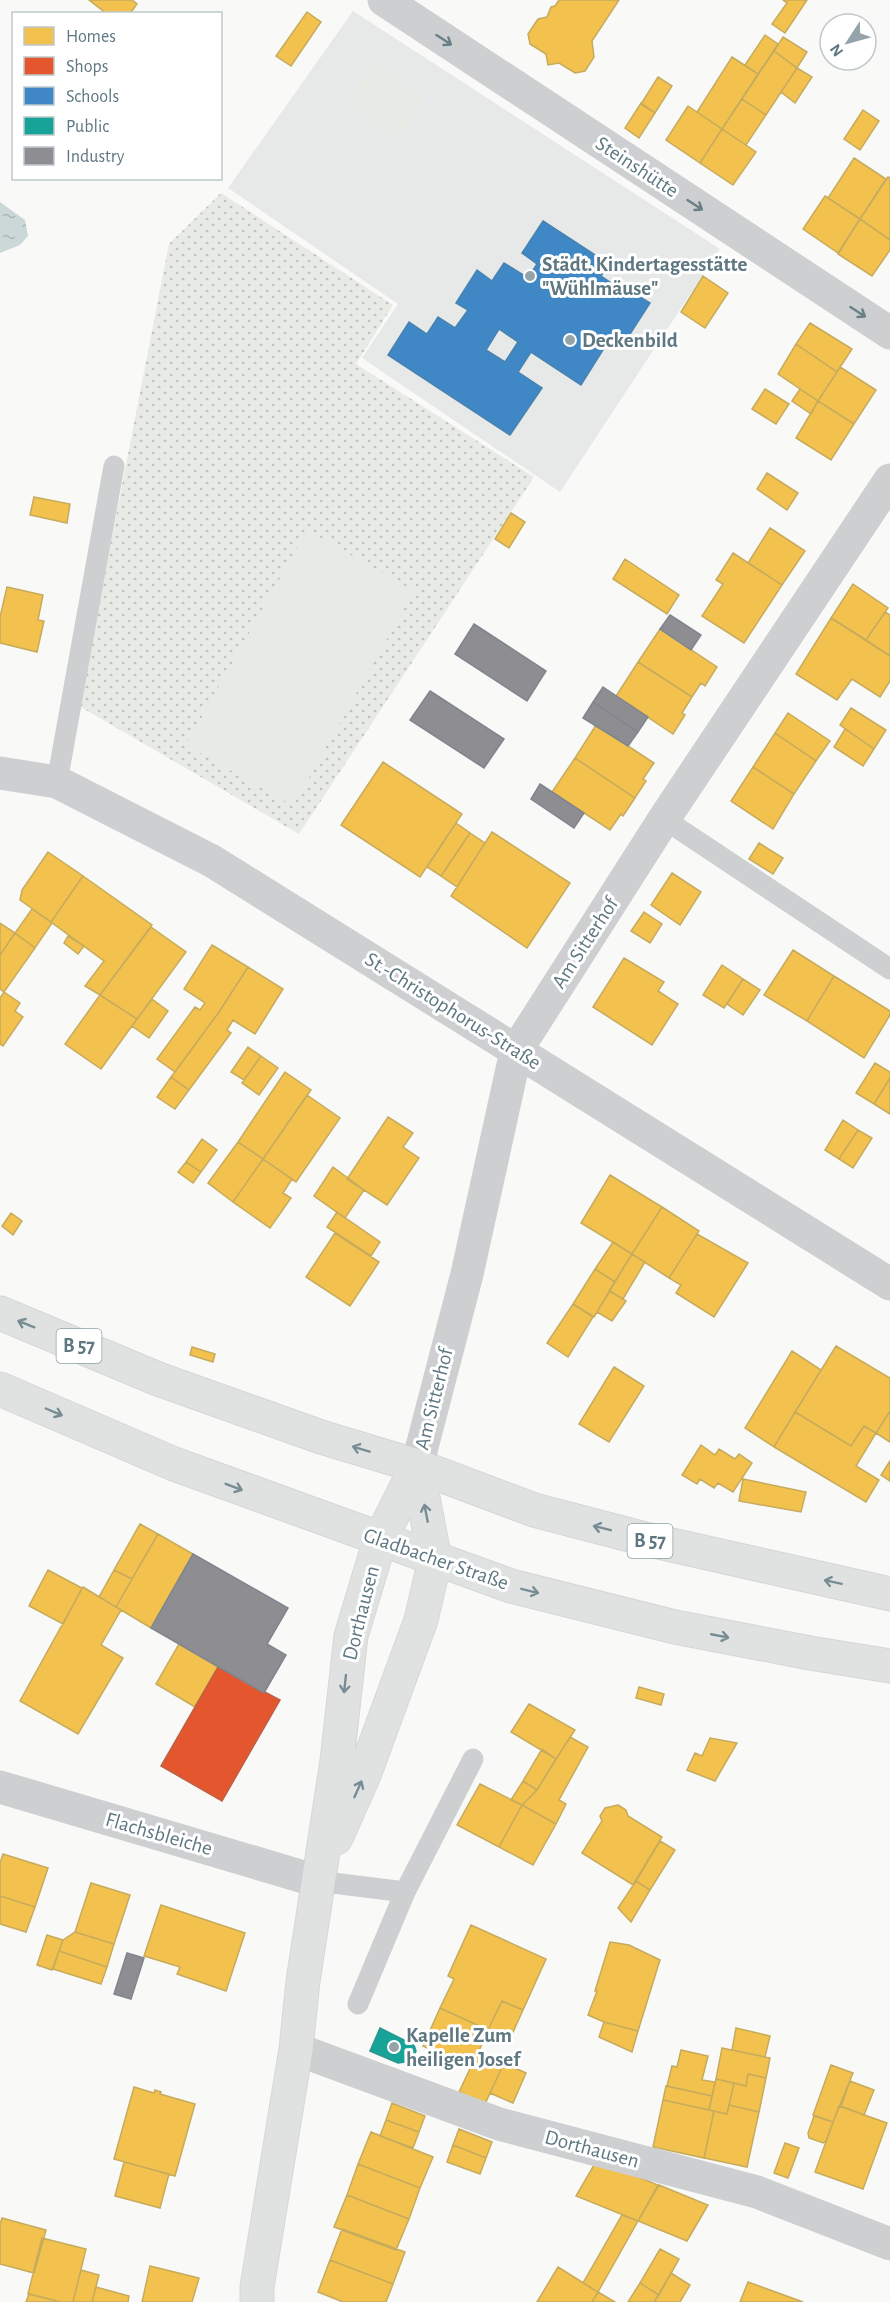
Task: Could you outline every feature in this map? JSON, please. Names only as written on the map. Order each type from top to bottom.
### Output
[{"type":"main road","name":"B 57","points":[[0,1314],[158,1379],[321,1437],[417,1466],[543,1513],[645,1539],[890,1594]]},
{"type":"main road","name":"Gladbacher Straße","points":[[0,1389],[174,1464],[511,1586],[675,1627],[890,1666]]},
{"type":"main road","name":"Dorthausen","points":[[257,2302],[256,2287],[296,2049],[317,1881],[337,1761],[351,1636],[380,1539],[417,1466]]},
{"type":"main road","name":"Dorthausen","points":[[317,1881],[364,1775],[421,1620],[435,1560],[417,1466]]},
{"type":"street","name":"Steinshütte","points":[[394,3],[890,333]]},
{"type":"street","name":"Am Sitterhof","points":[[417,1466],[467,1274],[516,1051],[664,819],[890,480]]},
{"type":"street","name":"St.-Christophorus-Straße","points":[[0,773],[57,782],[212,861],[890,1284]]},
{"type":"street","name":"Flachsbleiche","points":[[0,1787],[317,1881]]},
{"type":"street","name":"Dorthausen","points":[[296,2049],[499,2124],[757,2192],[890,2244]]},
{"type":"lane","points":[[57,782],[114,466]]},
{"type":"lane","points":[[664,819],[890,969]]},
{"type":"lane","points":[[358,2004],[405,1892],[473,1759]]},
{"type":"lane","points":[[317,1881],[405,1892]]},
{"type":"shaded area","name":"Städt. Kindertagesstätte \"Wühlmäuse\"","points":[[353,11],[720,249],[560,492],[362,358],[398,304],[228,188]]},
{"type":"shaded area","points":[[373,64],[423,99],[397,138],[347,105]]},
{"type":"shaded area","points":[[221,193],[393,305],[356,364],[534,477],[299,834],[79,706],[169,244]]},
{"type":"shaded area","points":[[307,530],[414,591],[293,806],[186,745]]},
{"type":"water","points":[[0,202],[25,220],[28,236],[20,245],[0,253]]},
{"type":"building: Homes","points":[[89,0],[132,0],[137,4],[131,12],[104,12]]},
{"type":"building: Homes","points":[[559,0],[619,0],[592,41],[594,57],[585,71],[575,73],[559,63],[548,65],[546,54],[530,44],[528,34],[538,19],[547,17],[551,7],[555,6]]},
{"type":"building: Homes","points":[[783,0],[807,0],[785,33],[772,24],[787,3]]},
{"type":"building: Homes","points":[[307,12],[321,22],[291,66],[276,56]]},
{"type":"building: Homes","points":[[765,35],[778,44],[758,74],[745,65]]},
{"type":"building: Homes","points":[[783,37],[807,52],[797,68],[774,51]]},
{"type":"building: Homes","points":[[774,51],[797,68],[766,115],[742,99]]},
{"type":"building: Homes","points":[[732,57],[758,74],[722,129],[697,112]]},
{"type":"building: Homes","points":[[797,68],[812,77],[795,103],[781,92]]},
{"type":"building: Homes","points":[[658,77],[672,86],[655,113],[641,104]]},
{"type":"building: Homes","points":[[742,99],[766,115],[746,145],[722,129]]},
{"type":"building: Homes","points":[[641,103],[655,113],[639,138],[625,128]]},
{"type":"building: Homes","points":[[688,106],[722,129],[700,163],[666,140]]},
{"type":"building: Homes","points":[[863,110],[879,121],[860,150],[844,139]]},
{"type":"building: Homes","points":[[722,129],[756,152],[733,185],[700,163]]},
{"type":"building: Homes","points":[[854,158],[886,179],[860,219],[828,198]]},
{"type":"building: Homes","points":[[888,177],[890,178],[890,240],[860,219]]},
{"type":"building: Homes","points":[[825,196],[860,219],[838,253],[803,229]]},
{"type":"building: Homes","points":[[860,219],[890,240],[890,250],[872,276],[838,254]]},
{"type":"building: Homes","points":[[703,276],[728,293],[705,328],[681,312]]},
{"type":"building: Homes","points":[[810,323],[852,349],[837,372],[796,344]]},
{"type":"building: Homes","points":[[796,344],[837,372],[818,401],[778,374]]},
{"type":"building: Homes","points":[[840,367],[876,390],[854,424],[818,401]]},
{"type":"building: Homes","points":[[765,389],[789,404],[776,424],[752,409]]},
{"type":"building: Homes","points":[[800,389],[818,401],[811,414],[792,401]]},
{"type":"building: Homes","points":[[818,401],[854,424],[831,460],[796,438]]},
{"type":"building: Homes","points":[[767,473],[798,493],[787,510],[757,489]]},
{"type":"building: Homes","points":[[34,497],[70,504],[67,523],[30,515]]},
{"type":"building: Homes","points":[[511,513],[525,522],[509,548],[495,539]]},
{"type":"building: Homes","points":[[770,528],[805,551],[782,585],[748,563]]},
{"type":"building: Homes","points":[[733,553],[782,585],[744,643],[702,616],[723,584],[716,580]]},
{"type":"building: Homes","points":[[625,559],[679,595],[667,614],[613,579]]},
{"type":"building: Homes","points":[[853,584],[888,608],[866,640],[831,618]]},
{"type":"building: Homes","points":[[7,587],[43,595],[38,620],[44,621],[37,652],[0,643],[0,617]]},
{"type":"building: Homes","points":[[885,612],[890,615],[890,656],[866,640]]},
{"type":"building: Homes","points":[[831,618],[890,656],[890,681],[880,697],[852,679],[837,700],[796,674]]},
{"type":"building: Homes","points":[[660,629],[717,667],[705,686],[701,683],[692,697],[638,662]]},
{"type":"building: Homes","points":[[638,662],[692,697],[682,713],[685,715],[673,734],[616,696]]},
{"type":"building: Homes","points":[[851,708],[886,730],[874,749],[840,725]]},
{"type":"building: Homes","points":[[788,713],[830,741],[816,761],[775,733]]},
{"type":"building: Homes","points":[[596,725],[654,763],[643,779],[646,781],[635,798],[575,758]]},
{"type":"building: Homes","points":[[845,729],[874,749],[863,766],[834,747]]},
{"type":"building: Homes","points":[[775,733],[816,761],[794,794],[753,767]]},
{"type":"building: Homes","points":[[575,758],[635,798],[610,830],[552,792]]},
{"type":"building: Homes","points":[[383,762],[462,814],[420,877],[341,825]]},
{"type":"building: Homes","points":[[753,767],[794,794],[773,829],[731,801]]},
{"type":"building: Homes","points":[[456,823],[470,833],[441,876],[427,867]]},
{"type":"building: Homes","points":[[492,832],[570,883],[527,948],[451,896]]},
{"type":"building: Homes","points":[[470,833],[485,843],[457,887],[441,876]]},
{"type":"building: Homes","points":[[759,843],[783,858],[773,874],[749,859]]},
{"type":"building: Homes","points":[[48,852],[83,876],[51,922],[20,900],[22,890]]},
{"type":"building: Homes","points":[[672,873],[701,892],[680,925],[651,905]]},
{"type":"building: Homes","points":[[83,876],[152,925],[100,995],[85,986],[104,961],[51,922]]},
{"type":"building: Homes","points":[[32,909],[52,923],[35,948],[15,933]]},
{"type":"building: Homes","points":[[644,912],[662,924],[650,943],[631,931]]},
{"type":"building: Homes","points":[[0,923],[15,933],[0,955]]},
{"type":"building: Homes","points":[[151,927],[186,952],[137,1019],[100,995]]},
{"type":"building: Homes","points":[[15,933],[35,948],[4,992],[0,989],[0,955]]},
{"type":"building: Homes","points":[[68,936],[84,946],[78,954],[64,943]]},
{"type":"building: Homes","points":[[212,945],[248,967],[219,1012],[175,1072],[157,1059],[195,1007],[200,1010],[205,1003],[184,989]]},
{"type":"building: Homes","points":[[793,950],[834,976],[807,1021],[764,995]]},
{"type":"building: Homes","points":[[624,958],[664,982],[658,991],[678,1004],[652,1045],[593,1007]]},
{"type":"building: Homes","points":[[722,965],[743,979],[724,1008],[703,995]]},
{"type":"building: Homes","points":[[248,967],[283,989],[255,1034],[233,1020],[227,1030],[231,1033],[189,1090],[171,1077],[219,1012]]},
{"type":"building: Homes","points":[[834,976],[890,1011],[890,1015],[864,1058],[807,1021]]},
{"type":"building: Homes","points":[[743,979],[760,990],[743,1015],[727,1004]]},
{"type":"building: Homes","points":[[4,992],[20,1003],[15,1011],[23,1017],[3,1046],[0,1044],[0,998]]},
{"type":"building: Homes","points":[[100,995],[137,1019],[101,1069],[65,1044]]},
{"type":"building: Homes","points":[[152,999],[168,1011],[149,1038],[132,1026]]},
{"type":"building: Homes","points":[[248,1047],[261,1056],[244,1080],[231,1072]]},
{"type":"building: Homes","points":[[261,1056],[278,1068],[259,1095],[242,1083]]},
{"type":"building: Homes","points":[[875,1063],[890,1072],[890,1078],[874,1104],[856,1093]]},
{"type":"building: Homes","points":[[285,1072],[311,1090],[263,1159],[238,1142]]},
{"type":"building: Homes","points":[[171,1077],[189,1090],[175,1109],[157,1097]]},
{"type":"building: Homes","points":[[890,1078],[890,1114],[874,1104]]},
{"type":"building: Homes","points":[[307,1095],[340,1118],[296,1182],[263,1159]]},
{"type":"building: Homes","points":[[388,1117],[413,1133],[403,1147],[419,1158],[387,1205],[347,1179]]},
{"type":"building: Homes","points":[[843,1120],[858,1130],[839,1159],[825,1150]]},
{"type":"building: Homes","points":[[858,1130],[872,1138],[853,1168],[839,1159]]},
{"type":"building: Homes","points":[[202,1139],[217,1150],[201,1172],[186,1162]]},
{"type":"building: Homes","points":[[238,1142],[263,1159],[233,1202],[208,1183]]},
{"type":"building: Homes","points":[[263,1159],[292,1179],[283,1193],[291,1198],[270,1228],[233,1202]]},
{"type":"building: Homes","points":[[186,1162],[201,1172],[193,1183],[178,1172]]},
{"type":"building: Homes","points":[[333,1167],[364,1190],[345,1218],[314,1196]]},
{"type":"building: Homes","points":[[610,1175],[662,1207],[632,1254],[581,1223]]},
{"type":"building: Homes","points":[[662,1207],[699,1231],[669,1278],[632,1254]]},
{"type":"building: Homes","points":[[337,1212],[380,1242],[371,1256],[327,1227]]},
{"type":"building: Homes","points":[[11,1213],[22,1221],[13,1235],[2,1226]]},
{"type":"building: Homes","points":[[335,1233],[379,1262],[350,1306],[306,1277]]},
{"type":"building: Homes","points":[[697,1234],[748,1263],[714,1317],[676,1293],[681,1285],[669,1278]]},
{"type":"building: Homes","points":[[613,1242],[632,1254],[615,1282],[595,1269]]},
{"type":"building: Homes","points":[[632,1254],[645,1262],[623,1299],[609,1291]]},
{"type":"building: Homes","points":[[595,1269],[615,1282],[594,1317],[573,1304]]},
{"type":"building: Homes","points":[[610,1291],[626,1301],[612,1321],[597,1312]]},
{"type":"building: Homes","points":[[573,1304],[593,1317],[568,1357],[547,1343]]},
{"type":"building: Homes","points":[[836,1346],[890,1378],[890,1411],[876,1433],[864,1426],[851,1446],[795,1412]]},
{"type":"building: Homes","points":[[192,1347],[215,1354],[213,1362],[190,1355]]},
{"type":"building: Homes","points":[[792,1351],[821,1370],[774,1447],[745,1428]]},
{"type":"building: Homes","points":[[614,1367],[644,1386],[609,1442],[579,1424]]},
{"type":"building: Homes","points":[[890,1411],[890,1442],[876,1433]]},
{"type":"building: Homes","points":[[795,1412],[851,1446],[864,1426],[876,1433],[856,1466],[879,1480],[866,1502],[774,1447]]},
{"type":"building: Homes","points":[[701,1445],[715,1455],[719,1449],[735,1459],[739,1454],[752,1463],[733,1492],[718,1483],[714,1488],[700,1479],[697,1484],[682,1475]]},
{"type":"building: Homes","points":[[890,1461],[890,1481],[881,1475]]},
{"type":"building: Homes","points":[[743,1479],[806,1492],[801,1512],[739,1501]]},
{"type":"building: Homes","points":[[140,1524],[158,1534],[132,1579],[114,1570]]},
{"type":"building: Homes","points":[[158,1534],[193,1554],[151,1628],[116,1607]]},
{"type":"building: Homes","points":[[48,1570],[82,1588],[63,1624],[29,1606]]},
{"type":"building: Homes","points":[[114,1570],[132,1579],[116,1607],[99,1597]]},
{"type":"building: Homes","points":[[83,1587],[121,1610],[101,1645],[123,1658],[78,1734],[20,1701]]},
{"type":"building: Homes","points":[[179,1644],[218,1667],[195,1707],[156,1684]]},
{"type":"building: Homes","points":[[639,1687],[664,1694],[661,1705],[636,1698]]},
{"type":"building: Homes","points":[[529,1704],[575,1730],[556,1759],[511,1732]]},
{"type":"building: Homes","points":[[570,1737],[588,1747],[559,1800],[566,1804],[556,1824],[522,1805],[537,1790]]},
{"type":"building: Homes","points":[[710,1738],[737,1743],[715,1781],[687,1770],[695,1753],[702,1756]]},
{"type":"building: Homes","points":[[542,1749],[556,1759],[537,1790],[523,1781]]},
{"type":"building: Homes","points":[[523,1781],[537,1790],[522,1805],[511,1800]]},
{"type":"building: Homes","points":[[480,1784],[522,1805],[499,1847],[457,1825]]},
{"type":"building: Homes","points":[[522,1805],[556,1824],[533,1865],[499,1847]]},
{"type":"building: Homes","points":[[618,1805],[626,1810],[628,1816],[662,1837],[633,1885],[582,1853],[602,1821],[600,1816],[605,1808]]},
{"type":"building: Homes","points":[[660,1841],[675,1850],[650,1890],[636,1881]]},
{"type":"building: Homes","points":[[3,1854],[48,1868],[35,1907],[0,1896],[0,1863]]},
{"type":"building: Homes","points":[[636,1881],[650,1890],[631,1922],[618,1908]]},
{"type":"building: Homes","points":[[91,1883],[130,1895],[114,1944],[75,1932]]},
{"type":"building: Homes","points":[[0,1896],[35,1907],[26,1932],[0,1924]]},
{"type":"building: Homes","points":[[161,1905],[245,1933],[226,1991],[177,1974],[180,1967],[144,1956]]},
{"type":"building: Homes","points":[[471,1925],[546,1959],[523,2010],[502,2001],[488,2030],[440,2008],[454,1979],[448,1976]]},
{"type":"building: Homes","points":[[75,1932],[114,1944],[107,1967],[59,1951],[63,1940]]},
{"type":"building: Homes","points":[[47,1935],[63,1940],[52,1970],[37,1965]]},
{"type":"building: Homes","points":[[610,1942],[629,1945],[660,1960],[638,2031],[588,2015]]},
{"type":"building: Homes","points":[[59,1951],[107,1967],[101,1984],[53,1969]]},
{"type":"building: Homes","points":[[502,2001],[523,2010],[510,2039],[488,2030]]},
{"type":"building: Homes","points":[[440,2008],[488,2030],[472,2067],[423,2046]]},
{"type":"building: Homes","points":[[604,2022],[638,2031],[632,2052],[599,2037]]},
{"type":"building: Homes","points":[[736,2028],[770,2036],[765,2057],[732,2050]]},
{"type":"building: Homes","points":[[722,2048],[770,2058],[766,2078],[748,2074],[746,2086],[716,2079]]},
{"type":"building: Homes","points":[[681,2050],[708,2056],[702,2080],[715,2082],[712,2096],[667,2086],[672,2066],[677,2067]]},
{"type":"building: Homes","points":[[478,2052],[504,2063],[485,2104],[459,2092]]},
{"type":"building: Homes","points":[[504,2063],[526,2073],[513,2103],[490,2093]]},
{"type":"building: Homes","points":[[831,2065],[853,2073],[833,2122],[813,2115]]},
{"type":"building: Homes","points":[[748,2074],[766,2078],[759,2112],[729,2105],[734,2083],[746,2086]]},
{"type":"building: Homes","points":[[716,2079],[734,2083],[727,2114],[709,2110]]},
{"type":"building: Homes","points":[[850,2081],[874,2090],[864,2115],[841,2106]]},
{"type":"building: Homes","points":[[666,2086],[712,2096],[709,2110],[663,2100]]},
{"type":"building: Homes","points":[[134,2087],[154,2093],[155,2090],[161,2092],[160,2094],[195,2104],[175,2176],[114,2159]]},
{"type":"building: Homes","points":[[663,2100],[714,2111],[704,2158],[653,2147]]},
{"type":"building: Homes","points":[[392,2103],[425,2116],[419,2132],[386,2120]]},
{"type":"building: Homes","points":[[729,2105],[759,2112],[747,2167],[704,2158],[714,2111],[727,2114]]},
{"type":"building: Homes","points":[[839,2106],[887,2123],[863,2189],[815,2172]]},
{"type":"building: Homes","points":[[814,2116],[833,2122],[826,2141],[823,2143],[809,2138],[808,2133]]},
{"type":"building: Homes","points":[[386,2120],[419,2132],[413,2148],[380,2136]]},
{"type":"building: Homes","points":[[459,2129],[492,2142],[486,2158],[453,2145]]},
{"type":"building: Homes","points":[[371,2132],[433,2157],[420,2188],[358,2164]]},
{"type":"building: Homes","points":[[785,2143],[799,2148],[788,2178],[774,2173]]},
{"type":"building: Homes","points":[[453,2145],[486,2158],[480,2174],[447,2162]]},
{"type":"building: Homes","points":[[597,2160],[658,2185],[638,2221],[576,2196]]},
{"type":"building: Homes","points":[[124,2162],[169,2174],[160,2208],[115,2196]]},
{"type":"building: Homes","points":[[358,2164],[420,2188],[409,2219],[347,2195]]},
{"type":"building: Homes","points":[[659,2185],[708,2205],[687,2241],[638,2221]]},
{"type":"building: Homes","points":[[347,2195],[409,2219],[396,2250],[334,2227]]},
{"type":"building: Homes","points":[[622,2215],[638,2221],[598,2292],[583,2283]]},
{"type":"building: Homes","points":[[2,2218],[46,2230],[34,2273],[0,2264]]},
{"type":"building: Homes","points":[[342,2229],[405,2252],[393,2284],[330,2260]]},
{"type":"building: Homes","points":[[42,2238],[86,2249],[73,2302],[61,2302],[28,2294]]},
{"type":"building: Homes","points":[[660,2249],[679,2259],[659,2295],[640,2283]]},
{"type":"building: Homes","points":[[330,2260],[393,2284],[386,2302],[343,2302],[318,2292]]},
{"type":"building: Homes","points":[[150,2266],[199,2278],[192,2302],[142,2302]]},
{"type":"building: Homes","points":[[558,2267],[598,2292],[592,2302],[537,2302]]},
{"type":"building: Homes","points":[[81,2270],[99,2275],[92,2302],[73,2302]]},
{"type":"building: Homes","points":[[671,2273],[690,2285],[680,2302],[654,2302]]},
{"type":"building: Homes","points":[[748,2282],[803,2302],[740,2302]]},
{"type":"building: Homes","points":[[640,2283],[659,2295],[654,2302],[628,2302]]},
{"type":"building: Homes","points":[[96,2287],[129,2296],[128,2302],[92,2302]]},
{"type":"building: Homes","points":[[598,2292],[615,2302],[592,2302]]},
{"type":"building: Homes","points":[[29,2294],[61,2302],[26,2302]]},
{"type":"building: Shops","points":[[218,1667],[280,1700],[222,1801],[161,1766]]},
{"type":"building: Schools","points":[[543,221],[609,264],[601,276],[622,290],[624,287],[650,303],[623,345],[611,337],[581,385],[531,352],[518,372],[542,388],[510,435],[388,355],[409,322],[427,334],[438,317],[455,328],[468,310],[456,303],[477,270],[492,281],[504,263],[528,278],[537,264],[522,253]],"holes":[[[499,329],[518,342],[505,362],[486,350]]]},
{"type":"building: Public","name":"Kapelle Zum heiligen Josef","points":[[380,2028],[414,2045],[416,2051],[412,2061],[398,2063],[370,2051]]},
{"type":"building: Industry","points":[[670,615],[701,635],[691,650],[660,629]]},
{"type":"building: Industry","points":[[474,624],[546,671],[527,701],[455,654]]},
{"type":"building: Industry","points":[[603,687],[648,717],[638,732],[593,702]]},
{"type":"building: Industry","points":[[430,691],[504,739],[484,768],[410,720]]},
{"type":"building: Industry","points":[[593,702],[638,732],[628,746],[583,718]]},
{"type":"building: Industry","points":[[540,784],[584,813],[574,828],[531,799]]},
{"type":"building: Industry","points":[[193,1554],[288,1608],[267,1644],[286,1655],[264,1693],[151,1628]]},
{"type":"building: Industry","points":[[127,1953],[144,1958],[131,1999],[114,1994]]},
{"type":"place","name":"Städt. Kindertagesstätte \"Wühlmäuse\"","points":[[530,276]]},
{"type":"place","name":"Deckenbild","points":[[570,340]]},
{"type":"place","name":"Kapelle Zum heiligen Josef","points":[[394,2047]]}]
